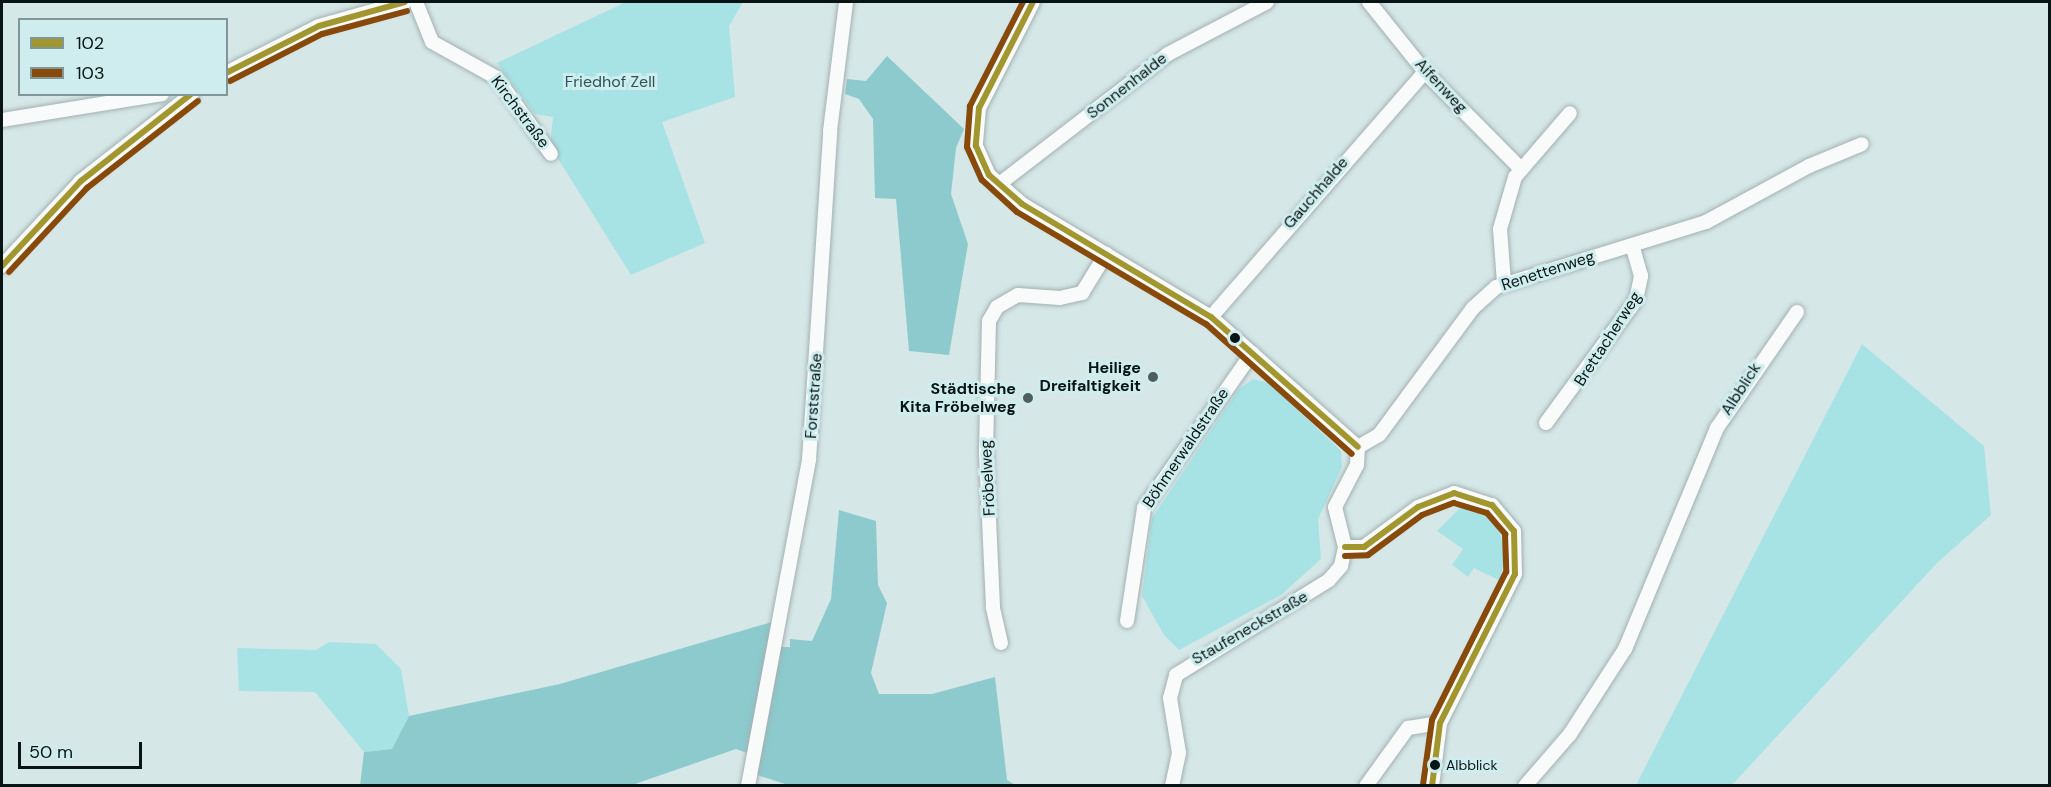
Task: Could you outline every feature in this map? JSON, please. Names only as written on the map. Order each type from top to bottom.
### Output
[{"type":"street","points":[[228,72],[319,26],[405,2]]},
{"type":"street","name":"Kirchstraße","points":[[416,2],[432,42],[497,78],[551,154]]},
{"type":"street","name":"Forststraße","points":[[748,786],[810,453],[830,131],[846,2]]},
{"type":"street","points":[[1033,2],[988,85],[977,118],[978,153],[998,185],[1211,317],[1358,447],[1357,465],[1335,507],[1345,547],[1369,545],[1418,507],[1454,493],[1486,501],[1511,526],[1518,553],[1515,574],[1440,723],[1432,786]]},
{"type":"street","name":"Sonnenhalde","points":[[998,185],[1174,50],[1267,2]]},
{"type":"street","name":"Aifenweg","points":[[1369,2],[1425,72],[1519,167]]},
{"type":"street","name":"Gauchhalde","points":[[1211,317],[1425,72]]},
{"type":"street","points":[[2,120],[150,96]]},
{"type":"street","points":[[2,266],[86,177],[187,98]]},
{"type":"street","points":[[1504,283],[1500,229],[1519,167],[1570,113]]},
{"type":"street","name":"Renettenweg","points":[[1358,447],[1375,440],[1473,308],[1504,283],[1706,222],[1801,170],[1863,144]]},
{"type":"street","name":"Brettacherweg","points":[[1546,423],[1636,300],[1641,276],[1632,245]]},
{"type":"street","name":"Fröbelweg","points":[[1001,643],[993,607],[986,452],[989,321],[998,307],[1018,295],[1060,298],[1082,293],[1106,254]]},
{"type":"street","name":"Albblick","points":[[1526,786],[1570,734],[1626,649],[1717,428],[1797,312]]},
{"type":"street","name":"Böhmerwaldstraße","points":[[1128,621],[1144,508],[1252,352]]},
{"type":"street","name":"Staufeneckstraße","points":[[1172,786],[1179,753],[1171,688],[1191,661],[1266,622],[1329,580],[1341,566],[1345,547]]},
{"type":"street","points":[[1366,786],[1408,728],[1440,723]]},
{"type":"green space","name":"Friedhof Zell","points":[[626,2],[743,2],[729,26],[735,97],[662,122],[705,243],[631,275],[550,146],[553,117],[535,114],[497,63]]},
{"type":"green space","points":[[1862,344],[1984,446],[1991,515],[1937,563],[1732,785],[1636,785]]},
{"type":"green space","points":[[1253,379],[1269,383],[1341,451],[1342,467],[1318,519],[1321,559],[1281,595],[1179,650],[1164,635],[1142,596],[1152,518],[1239,389]]},
{"type":"green space","points":[[1461,507],[1488,517],[1499,530],[1506,556],[1499,580],[1474,568],[1468,577],[1452,565],[1463,549],[1437,531]]},
{"type":"green space","points":[[329,642],[376,644],[401,669],[409,716],[392,749],[364,752],[315,692],[239,691],[237,648],[316,650]]},
{"type":"shaded area","points":[[887,56],[964,129],[956,148],[951,194],[968,244],[949,355],[909,351],[896,199],[875,198],[873,119],[859,99],[845,94],[847,79],[866,81]]},
{"type":"shaded area","points":[[839,510],[876,521],[878,585],[887,603],[871,673],[879,694],[932,694],[995,677],[1007,780],[1015,785],[788,785],[757,775],[750,754],[736,749],[632,785],[360,786],[364,752],[392,749],[409,716],[560,684],[772,622],[771,647],[790,647],[790,639],[812,641],[831,599]]},
{"type":"transit line","name":"102","points":[[228,72],[319,26],[405,2]]},
{"type":"transit line","name":"103","points":[[1023,2],[970,106],[967,147],[982,180],[1017,212],[1206,324],[1352,454]]},
{"type":"transit line","name":"102","points":[[1033,2],[979,108],[976,146],[989,175],[1022,204],[1211,317],[1358,447]]},
{"type":"transit line","name":"103","points":[[230,81],[322,34],[407,11]]},
{"type":"transit line","name":"102","points":[[2,266],[81,181],[188,96]]},
{"type":"transit line","name":"103","points":[[9,272],[87,188],[198,101]]},
{"type":"transit line","name":"102","points":[[1345,547],[1364,547],[1418,507],[1454,493],[1492,505],[1514,531],[1515,574],[1440,723],[1432,786]]},
{"type":"transit line","name":"103","points":[[1345,556],[1368,555],[1422,515],[1454,503],[1487,513],[1505,534],[1506,572],[1432,720],[1423,785]]},
{"type":"place","name":"Heilige Dreifaltigkeit","points":[[1153,377]]},
{"type":"place","name":"Städtische Kita Fröbelweg","points":[[1028,398]]},
{"type":"place","name":"Albblick","points":[[1435,765]]}]
